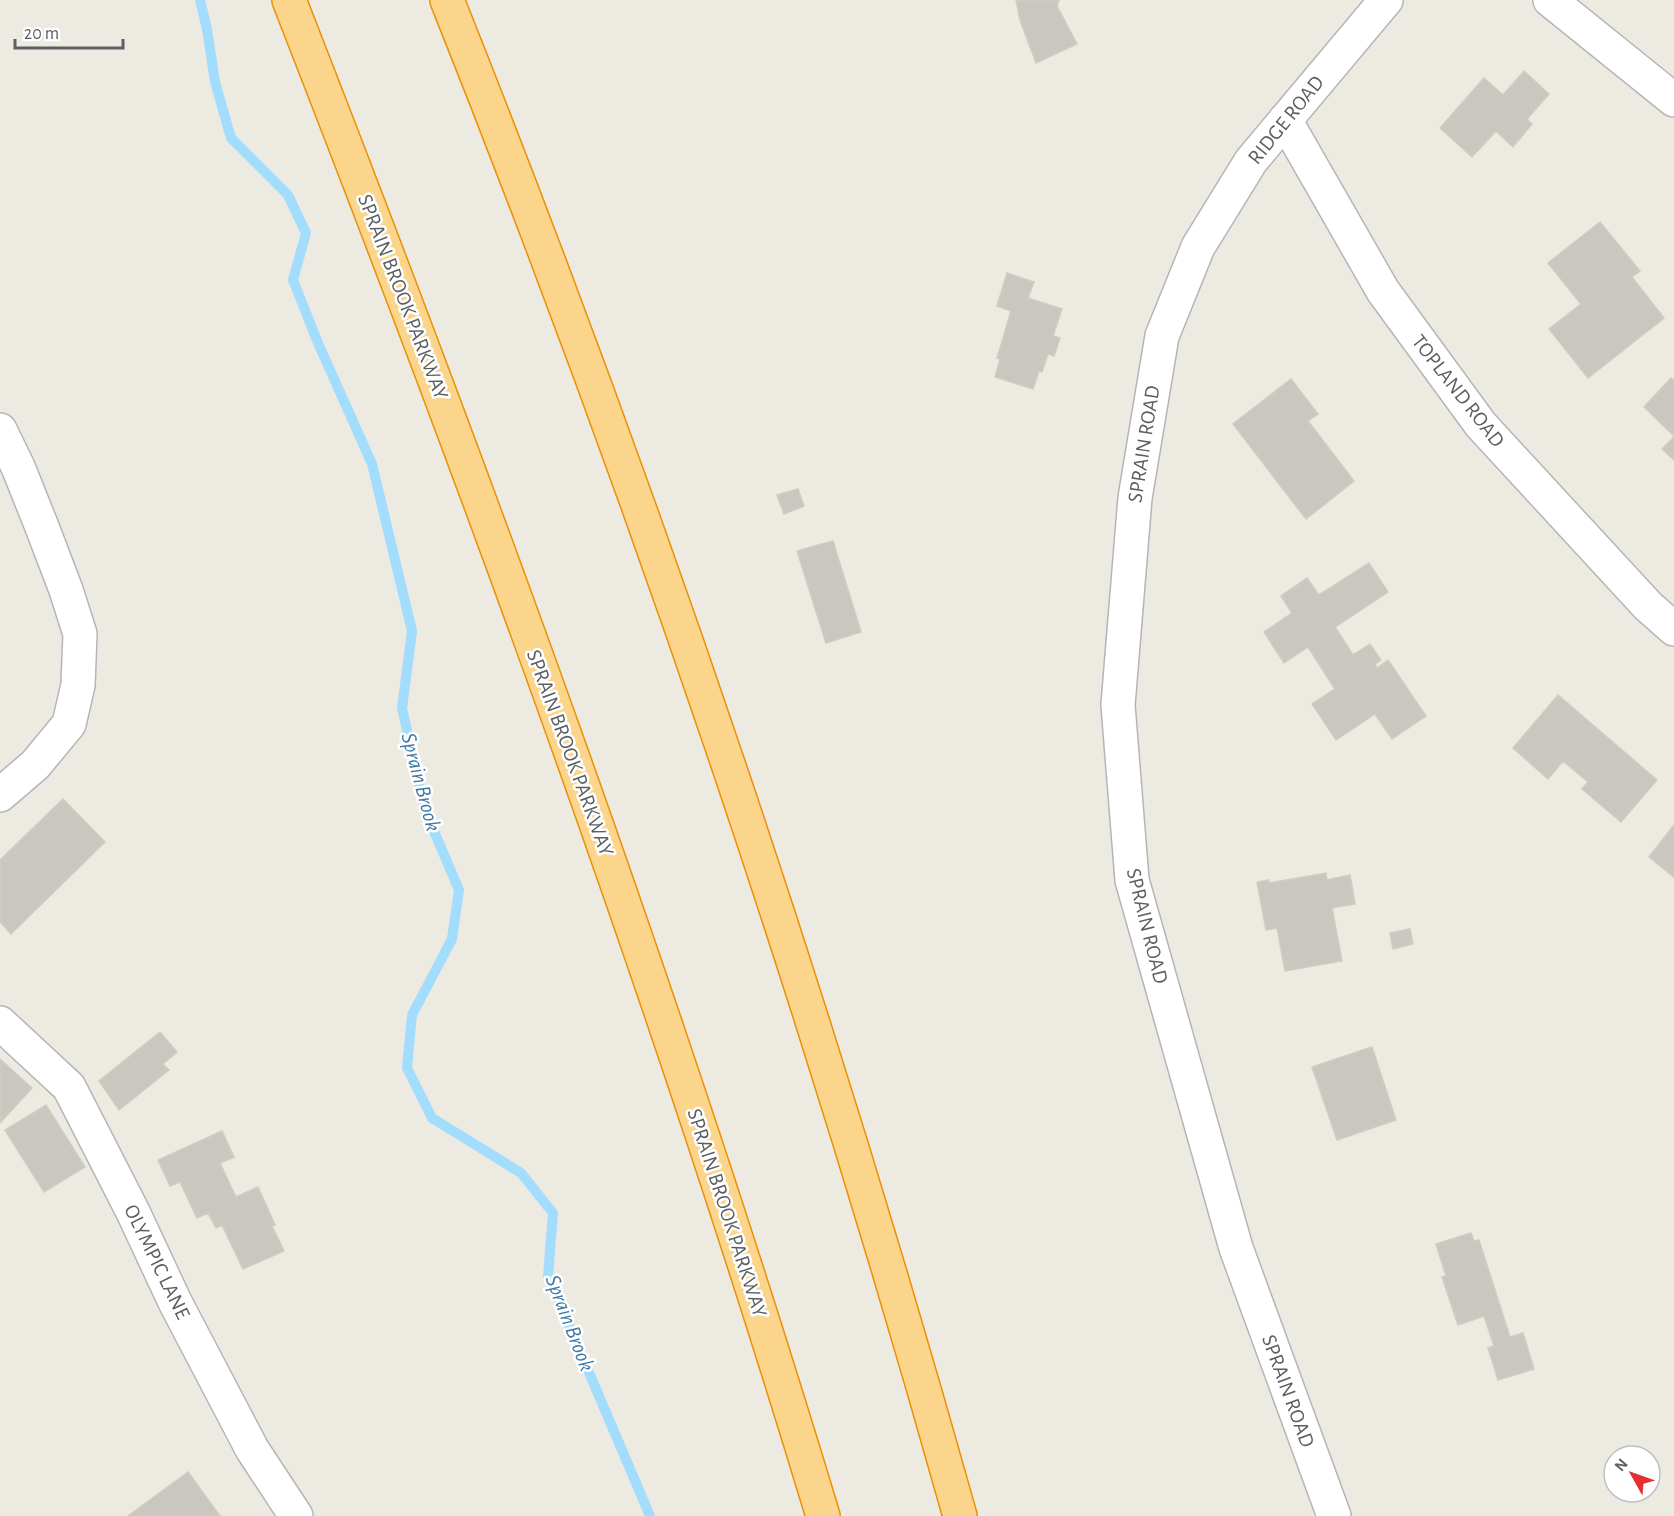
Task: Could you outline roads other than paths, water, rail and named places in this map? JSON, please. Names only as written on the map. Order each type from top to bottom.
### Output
[{"type":"highway","name":"SPRAIN BROOK PARKWAY","points":[[289,0],[458,445],[636,940],[720,1189],[823,1516]]},
{"type":"highway","points":[[447,0],[575,334],[708,705],[834,1089],[907,1329],[960,1516]]},
{"type":"street","name":"RIDGE ROAD","points":[[1198,247],[1251,161],[1386,0]]},
{"type":"street","points":[[1550,0],[1674,100]]},
{"type":"street","name":"TOPLAND ROAD","points":[[1285,120],[1383,291],[1481,425],[1648,606],[1674,629]]},
{"type":"street","name":"SPRAIN ROAD","points":[[1198,247],[1162,336],[1135,498],[1118,705],[1132,880],[1236,1248],[1334,1516]]},
{"type":"street","points":[[0,430],[18,467],[42,527],[80,634],[78,685],[69,724],[35,765],[0,795]]},
{"type":"street","name":"OLYMPIC LANE","points":[[0,1023],[69,1087],[133,1212],[175,1302],[252,1449],[296,1516]]},
{"type":"waterway","name":"Sprain Brook","points":[[200,0],[215,82],[231,138],[288,195],[306,233],[293,280],[318,343],[372,464],[412,631],[402,708],[425,810],[459,890],[452,939],[412,1015],[407,1068],[432,1118],[521,1173],[553,1213],[548,1276],[650,1516]]}]
